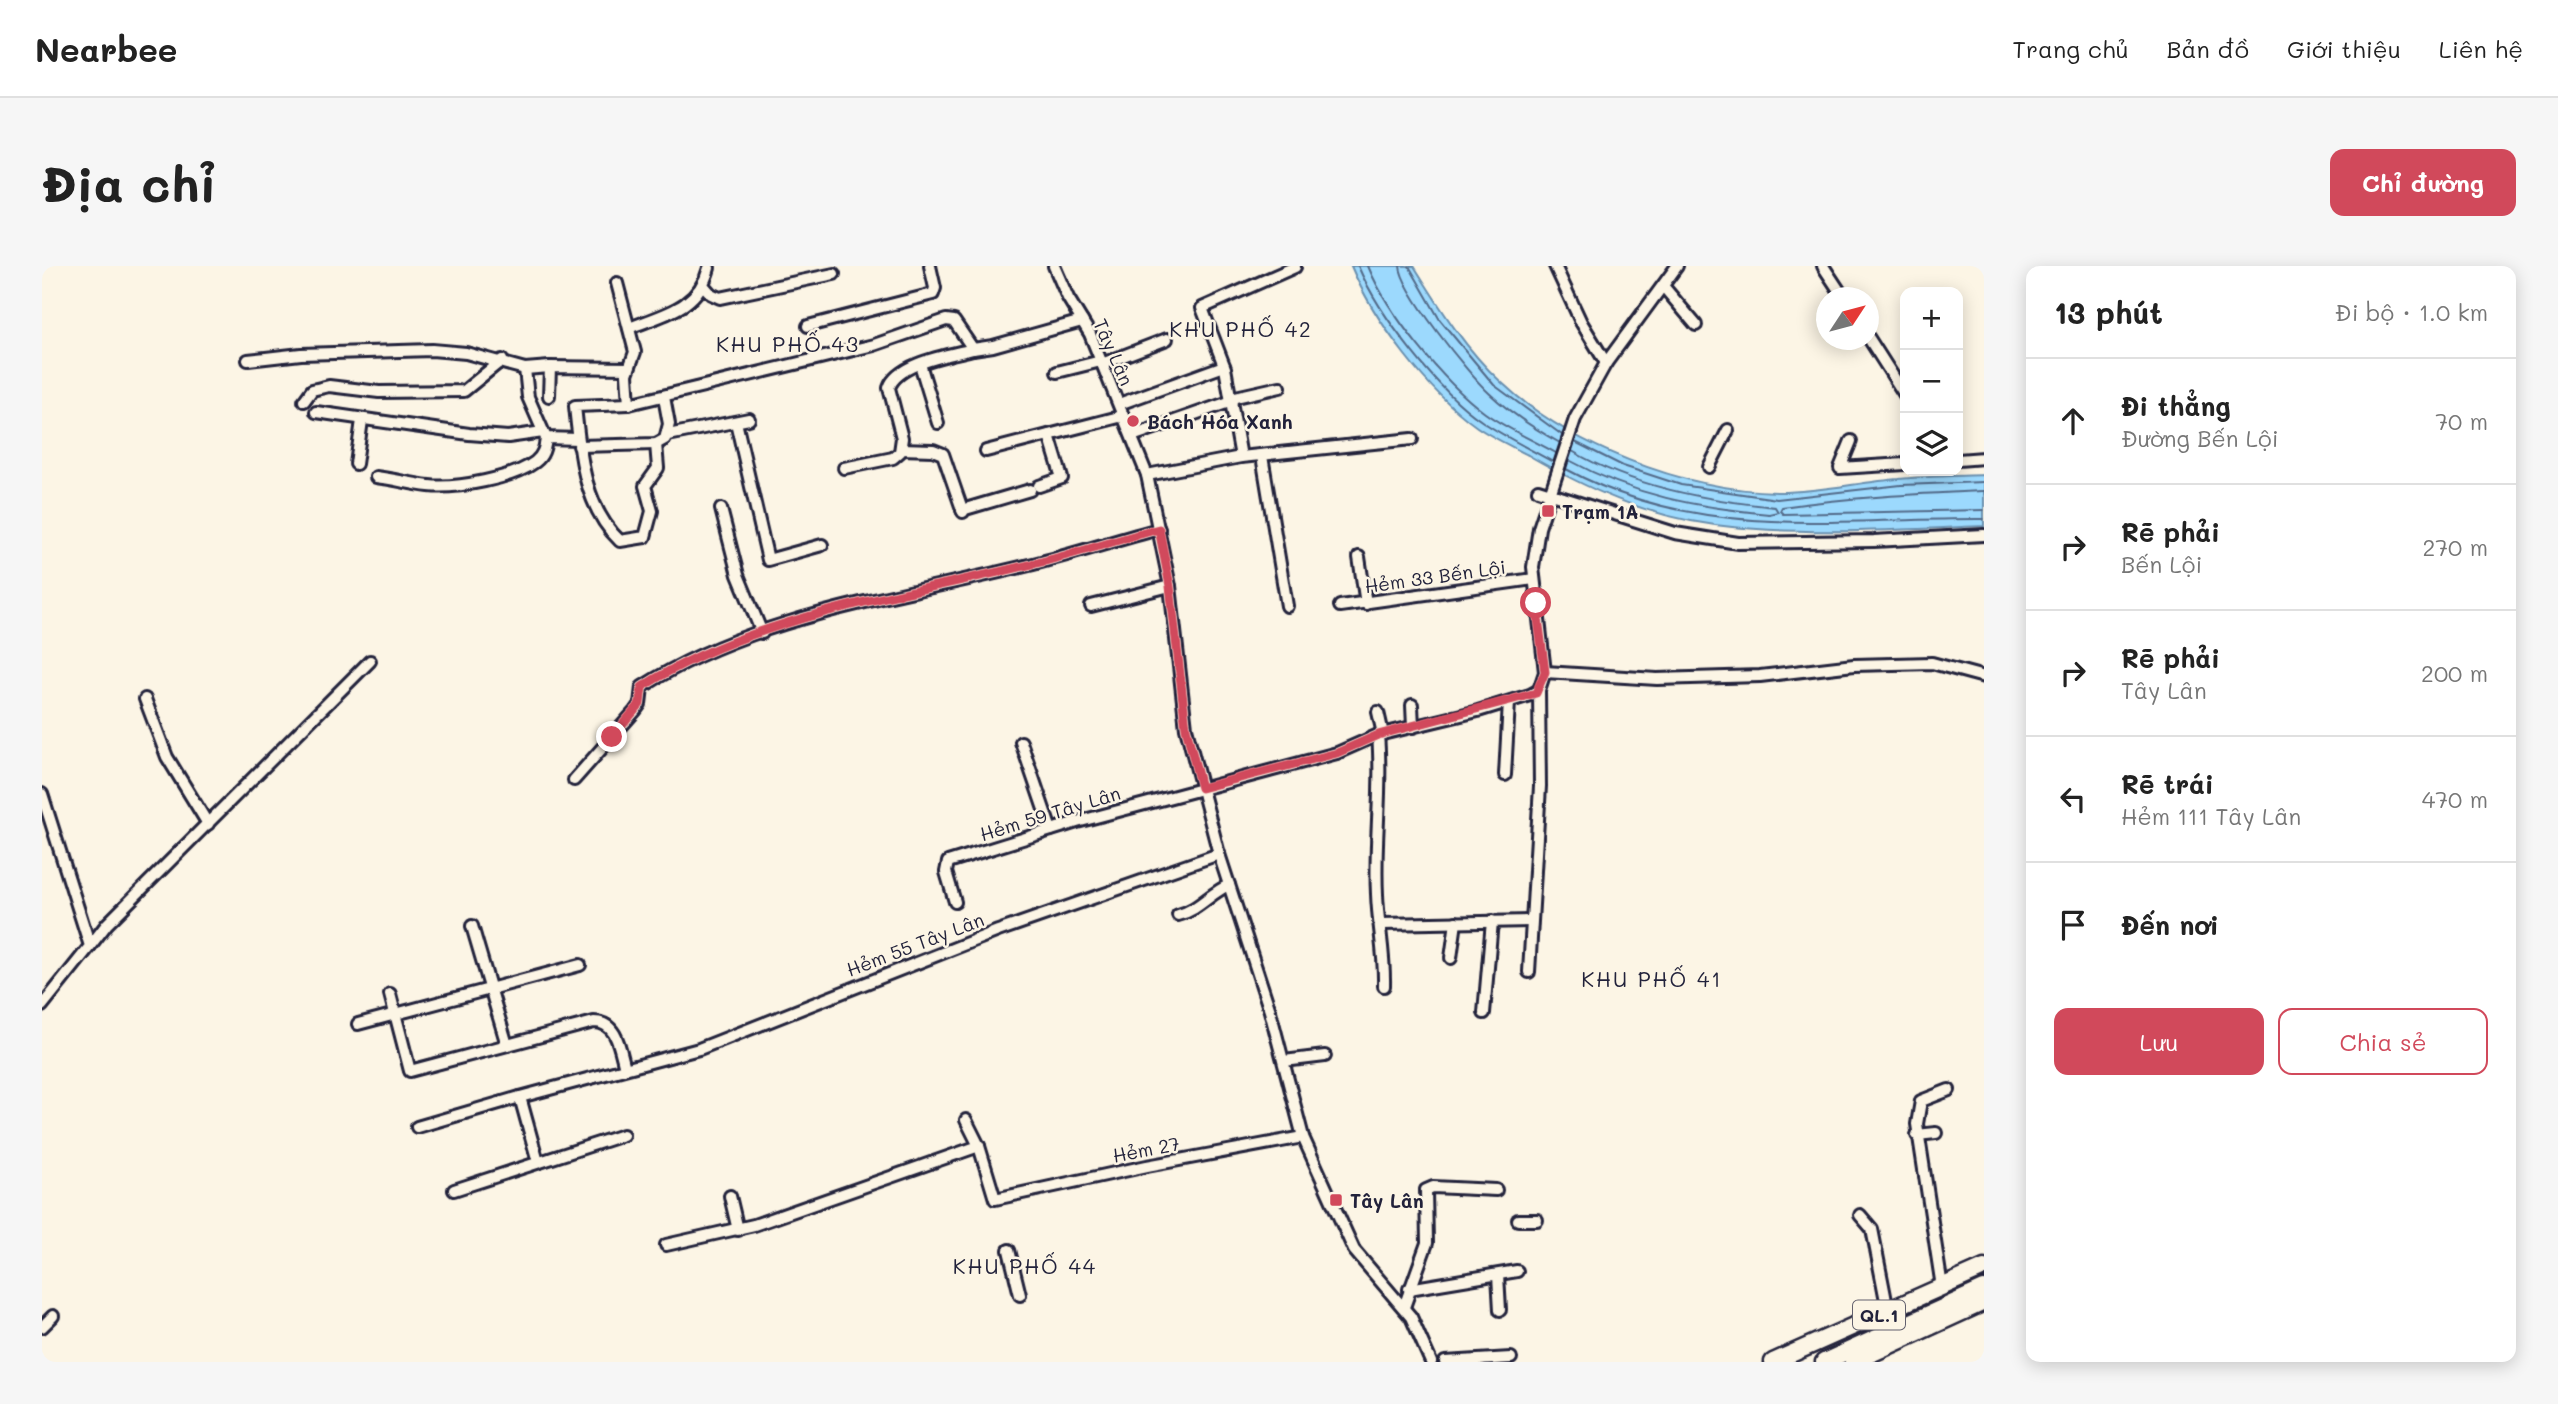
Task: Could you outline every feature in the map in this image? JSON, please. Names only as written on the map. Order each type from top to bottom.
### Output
[{"type":"highway","name":"QL.1","points":[[1792,1362],[1888,1311],[1984,1268]]},
{"type":"highway","name":"QL.1","points":[[1773,1362],[1984,1276]]},
{"type":"highway","name":"QL.1","points":[[1824,1362],[1984,1289]]},
{"type":"highway","name":"QL.1","points":[[1853,1362],[1984,1302]]},
{"type":"street","points":[[629,328],[686,305],[704,286],[708,267],[722,266]]},
{"type":"street","points":[[808,326],[933,294],[935,288],[930,266]]},
{"type":"street","name":"Tây Lân","points":[[1054,266],[1101,363],[1147,475],[1170,586],[1186,728],[1219,854],[1284,1061],[1303,1137],[1354,1250],[1404,1307],[1419,1331],[1431,1362]]},
{"type":"street","points":[[1555,266],[1585,330],[1606,363]]},
{"type":"street","points":[[1823,266],[1837,287]]},
{"type":"street","points":[[1241,457],[1224,366],[1202,308],[1295,267]]},
{"type":"street","points":[[1529,972],[1540,786],[1539,690],[1545,672],[1534,579],[1539,528],[1573,427],[1606,363],[1663,286],[1670,269]]},
{"type":"street","points":[[704,286],[711,294],[720,298],[834,274]]},
{"type":"street","points":[[617,283],[635,352],[629,368],[629,404]]},
{"type":"street","points":[[1663,286],[1696,325]]},
{"type":"street","points":[[656,444],[658,468],[646,486],[652,511],[645,537],[620,541],[606,528],[596,511],[579,442],[575,406],[629,404],[664,397],[739,375],[874,345],[946,320],[954,321],[973,349]]},
{"type":"street","points":[[844,468],[892,458],[901,449],[902,438],[889,388],[891,380],[902,370],[1082,321]]},
{"type":"street","points":[[1057,372],[1101,363],[1167,339]]},
{"type":"street","points":[[248,360],[301,354],[432,350],[466,352],[502,360],[525,369],[629,368]]},
{"type":"street","points":[[1876,350],[1900,387]]},
{"type":"street","points":[[303,401],[312,390],[329,386],[379,392],[464,390],[502,360]]},
{"type":"street","points":[[920,364],[938,423]]},
{"type":"street","points":[[1119,404],[1224,366]]},
{"type":"street","points":[[550,367],[550,396]]},
{"type":"street","points":[[376,477],[429,486],[475,482],[519,470],[536,461],[544,451],[544,435],[528,397],[525,369]]},
{"type":"street","points":[[1132,436],[1232,399],[1280,387]]},
{"type":"street","points":[[664,397],[669,424],[668,435]]},
{"type":"street","points":[[316,412],[362,423],[508,437],[544,435],[579,442],[656,444],[668,435],[749,419]]},
{"type":"street","points":[[986,452],[1123,416]]},
{"type":"street","points":[[736,422],[768,560],[822,545]]},
{"type":"street","points":[[356,464],[362,423]]},
{"type":"street","points":[[1709,467],[1728,430]]},
{"type":"street","points":[[901,449],[933,450],[943,454],[963,511],[1062,478],[1049,435]]},
{"type":"street","points":[[1147,475],[1241,457],[1412,439]]},
{"type":"street","points":[[1851,441],[1840,468],[1900,464]]},
{"type":"street","points":[[1262,456],[1287,606]]},
{"type":"street","points":[[1963,460],[1984,458]]},
{"type":"street","points":[[1538,490],[1675,533],[1738,543],[1984,535]]},
{"type":"street","points":[[721,509],[738,575],[762,633]]},
{"type":"street","points":[[574,780],[635,711],[640,704],[642,687],[675,668],[814,614],[1042,562],[1159,529]]},
{"type":"street","points":[[1359,557],[1366,604]]},
{"type":"street","name":"Hẻm 33 Bến Lội","points":[[1340,606],[1534,579]]},
{"type":"street","points":[[1091,606],[1170,586]]},
{"type":"street","points":[[42,1006],[107,924],[370,661]]},
{"type":"street","points":[[1545,672],[1657,679],[1760,677],[1854,665],[1932,663],[1984,677]]},
{"type":"street","name":"Hẻm 59 Tây Lân","points":[[955,902],[946,872],[948,862],[1051,830],[1337,753],[1380,735],[1508,702],[1539,690]]},
{"type":"street","points":[[145,699],[166,754],[208,824]]},
{"type":"street","points":[[1505,775],[1508,702]]},
{"type":"street","points":[[1412,705],[1413,727]]},
{"type":"street","points":[[1378,712],[1381,767],[1377,894],[1382,924],[1384,986]]},
{"type":"street","points":[[1021,742],[1051,830]]},
{"type":"street","points":[[42,794],[90,946]]},
{"type":"street","name":"Hẻm 55 Tây Lân","points":[[417,1127],[699,1048],[998,931],[1219,854]]},
{"type":"street","points":[[1178,915],[1191,912],[1214,892],[1230,885]]},
{"type":"street","points":[[1484,1013],[1492,921]]},
{"type":"street","points":[[1382,924],[1531,921]]},
{"type":"street","points":[[1451,958],[1456,922]]},
{"type":"street","points":[[472,926],[507,1045]]},
{"type":"street","points":[[358,1024],[580,965]]},
{"type":"street","points":[[390,994],[410,1071],[601,1022],[614,1032],[625,1069]]},
{"type":"street","points":[[1284,1061],[1325,1056]]},
{"type":"street","points":[[1942,1287],[1917,1135],[1921,1101],[1949,1090]]},
{"type":"street","points":[[520,1097],[538,1162]]},
{"type":"street","points":[[666,1245],[738,1230],[979,1146],[966,1120]]},
{"type":"street","points":[[1917,1135],[1936,1133]]},
{"type":"street","points":[[454,1190],[623,1135]]},
{"type":"street","name":"Hẻm 27","points":[[979,1146],[995,1199],[1147,1166],[1303,1137]]},
{"type":"street","points":[[1404,1307],[1427,1243],[1426,1190],[1433,1187],[1496,1190]]},
{"type":"street","points":[[730,1196],[738,1230]]},
{"type":"street","points":[[1860,1215],[1872,1230],[1888,1311]]},
{"type":"street","points":[[1518,1220],[1537,1220]]},
{"type":"street","points":[[1009,1250],[1020,1295]]},
{"type":"street","points":[[1409,1289],[1517,1271]]},
{"type":"street","points":[[1498,1275],[1500,1310]]},
{"type":"street","points":[[42,1327],[53,1316]]},
{"type":"street","points":[[1445,1362],[1511,1357]]},
{"type":"water","points":[[1351,266],[1414,266],[1464,341],[1500,381],[1559,425],[1629,460],[1704,483],[1777,492],[1807,491],[1884,480],[1984,475],[1984,526],[1849,531],[1782,530],[1715,525],[1641,508],[1572,479],[1477,427],[1440,395],[1404,354],[1361,287]]},
{"type":"place","name":"Bách Hóa Xanh","points":[[1133,421]]},
{"type":"place","name":"Trạm 1A","points":[[1548,511]]},
{"type":"place","name":"Tây Lân","points":[[1336,1200]]},
{"type":"district","name":"KHU PHỐ 42","points":[[1241,328]]},
{"type":"district","name":"KHU PHỐ 43","points":[[788,343]]},
{"type":"district","name":"KHU PHỐ 41","points":[[1652,978]]},
{"type":"district","name":"KHU PHỐ 44","points":[[1025,1265]]},
{"type":"route","points":[[612,737],[640,704],[642,687],[663,673],[711,652],[814,614],[1042,562],[1159,529],[1170,586],[1186,728],[1201,788],[1337,753],[1378,735],[1536,693],[1545,672],[1536,603]]}]
